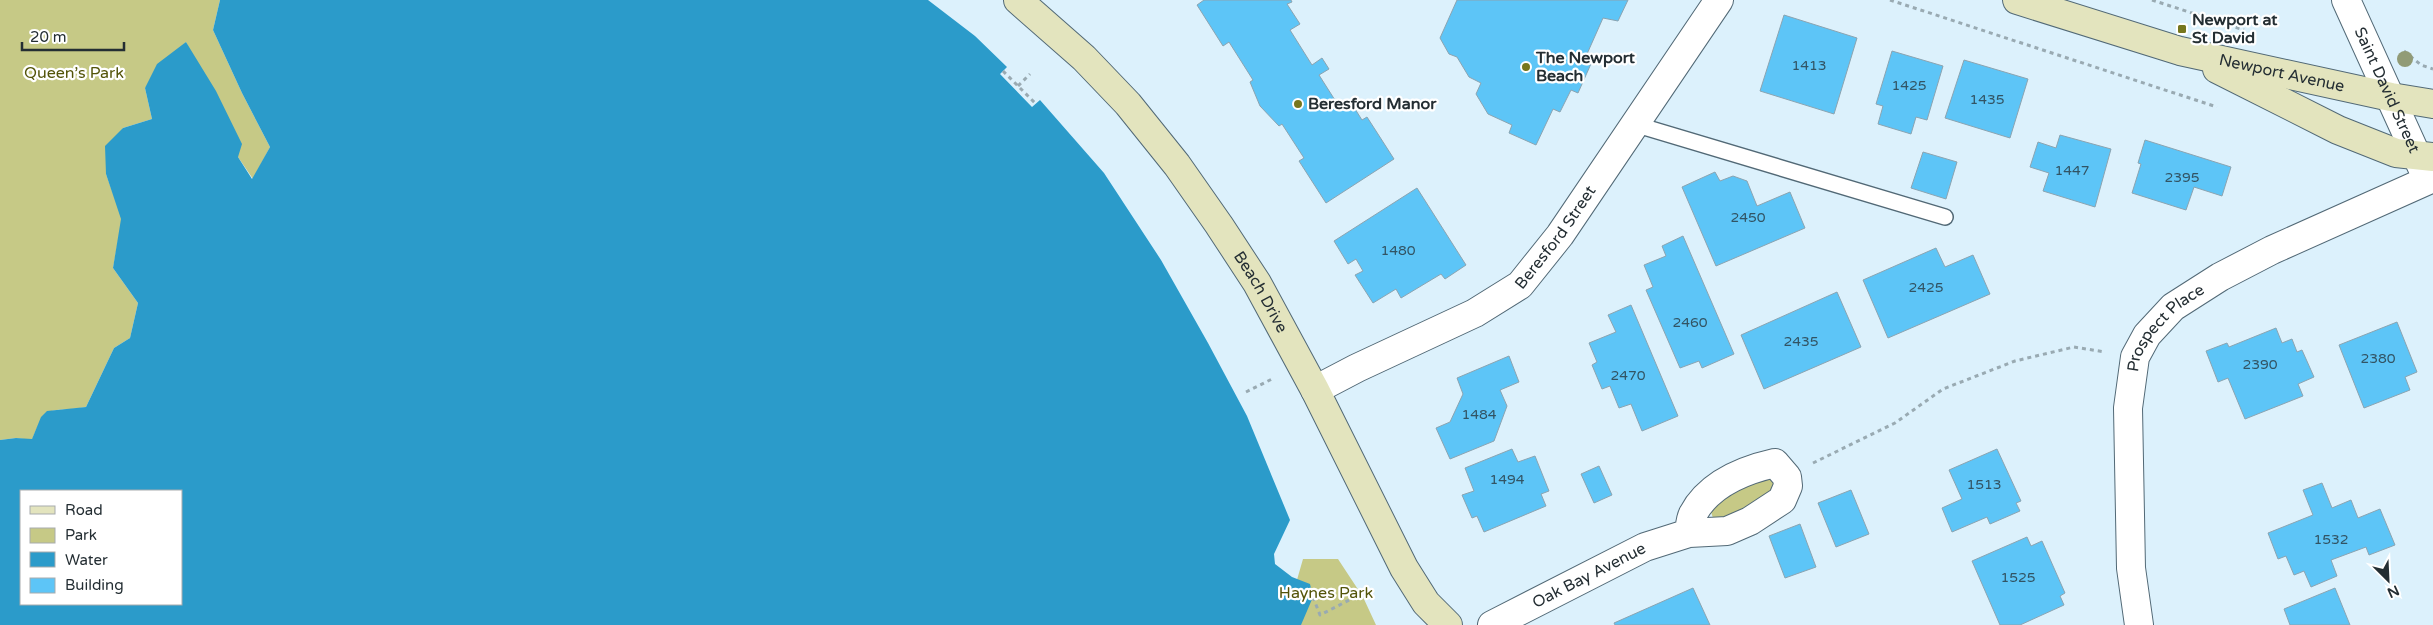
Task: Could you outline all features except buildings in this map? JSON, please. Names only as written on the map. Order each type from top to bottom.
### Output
[{"type":"main road","name":"Beach Drive","points":[[1018,0],[1084,58],[1128,104],[1176,164],[1220,225],[1257,284],[1315,390],[1404,568],[1426,603],[1448,625]]},
{"type":"main road","name":"Newport Avenue","points":[[2017,0],[2180,51],[2391,97],[2433,104]]},
{"type":"main road","points":[[2180,51],[2338,130],[2396,153],[2427,168]]},
{"type":"street","name":"Beresford Street","points":[[1315,390],[1474,313],[1520,285],[1560,235],[1719,0]]},
{"type":"street","name":"Saint David Street","points":[[2346,0],[2391,97],[2427,168]]},
{"type":"street","name":"Prospect Place","points":[[2139,625],[2131,568],[2128,418],[2135,357],[2148,335],[2173,307],[2220,277],[2427,168]]},
{"type":"street","name":"Oak Bay Avenue","points":[[1492,625],[1645,547],[1689,533]]},
{"type":"lane","points":[[1634,124],[1945,218]]},
{"type":"path","points":[[1890,0],[2219,108]]},
{"type":"path","points":[[2152,0],[2247,31]]},
{"type":"path","points":[[1003,71],[1036,104]]},
{"type":"path","points":[[1018,86],[1030,74]]},
{"type":"path","points":[[1844,448],[1895,423],[1944,389],[2015,361],[2074,347],[2135,357]]},
{"type":"path","points":[[1246,392],[1273,379]]},
{"type":"path","points":[[1313,597],[1320,615],[1363,593]]},
{"type":"green space","name":"Queen’s Park","points":[[0,0],[220,0],[213,30],[242,93],[270,147],[253,179],[238,157],[186,42],[145,88],[152,119],[123,128],[106,174],[122,219],[113,268],[138,303],[130,338],[114,348],[86,407],[51,411],[46,414],[37,427],[32,440],[16,438],[0,440]]},
{"type":"green space","points":[[1770,473],[1777,486],[1765,503],[1714,521],[1710,509],[1724,495]]},
{"type":"green space","name":"Haynes Park","points":[[1303,559],[1338,559],[1363,597],[1376,625],[1284,625]]},
{"type":"water","points":[[220,0],[928,0],[975,36],[1007,67],[1000,74],[1032,107],[1040,100],[1104,173],[1161,260],[1247,416],[1290,520],[1274,554],[1275,564],[1292,577],[1310,584],[1313,597],[1301,625],[0,625],[0,440],[32,439],[41,417],[47,411],[86,407],[114,348],[130,338],[138,303],[113,268],[121,219],[106,174],[105,146],[123,128],[152,119],[145,88],[157,64],[186,42],[216,91],[242,144],[238,157],[252,179],[270,147],[242,93],[213,30]]},
{"type":"place","name":"Newport at St David","points":[[2182,29]]},
{"type":"place","name":"The Newport Beach","points":[[1526,67]]},
{"type":"place","name":"Beresford Manor","points":[[1298,104]]}]
